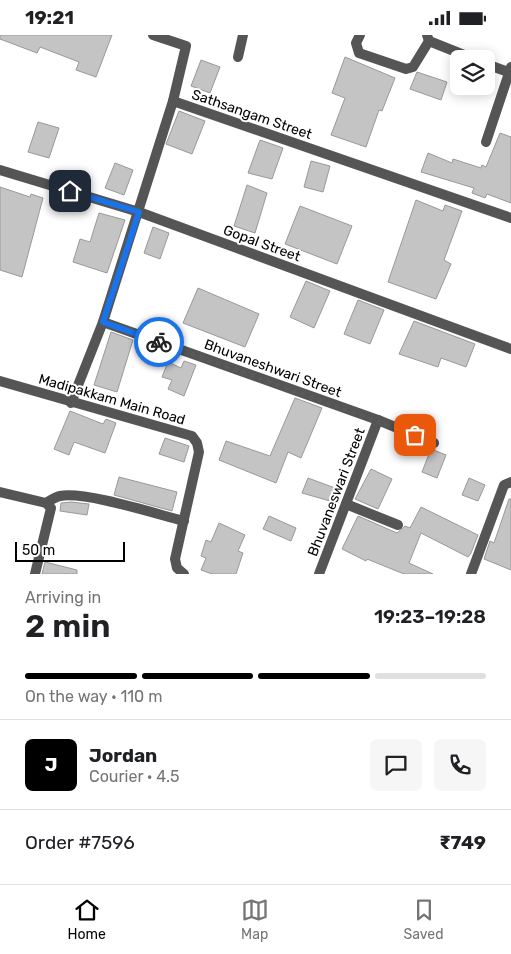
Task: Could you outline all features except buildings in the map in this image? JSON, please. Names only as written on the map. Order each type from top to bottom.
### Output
[{"type":"street","points":[[153,35],[186,46],[173,101]]},
{"type":"street","points":[[238,57],[244,35]]},
{"type":"street","points":[[360,35],[356,43],[360,53],[406,69],[413,67],[428,38],[454,50]]},
{"type":"street","points":[[486,142],[510,71],[495,67]]},
{"type":"street","name":"Sathsangam Street","points":[[70,403],[103,322],[173,101],[511,218]]},
{"type":"street","name":"Gopal Street","points":[[0,170],[139,212],[511,349]]},
{"type":"street","name":"Bhuvaneshwari Street","points":[[103,322],[378,420],[434,443]]},
{"type":"street","name":"Madipakkam Main Road","points":[[0,381],[70,403],[192,436],[199,447],[176,559],[177,568],[184,574]]},
{"type":"street","name":"Bhuvaneswari Street","points":[[320,574],[378,420]]},
{"type":"street","points":[[471,574],[508,483]]},
{"type":"street","points":[[0,492],[46,503],[51,508],[35,574]]},
{"type":"street","points":[[46,503],[58,496],[70,495],[184,521]]},
{"type":"street","points":[[346,503],[398,525]]},
{"type":"way so far","points":[[159,342],[415,435]]},
{"type":"route","points":[[70,191],[139,212],[103,322],[159,342]]}]
